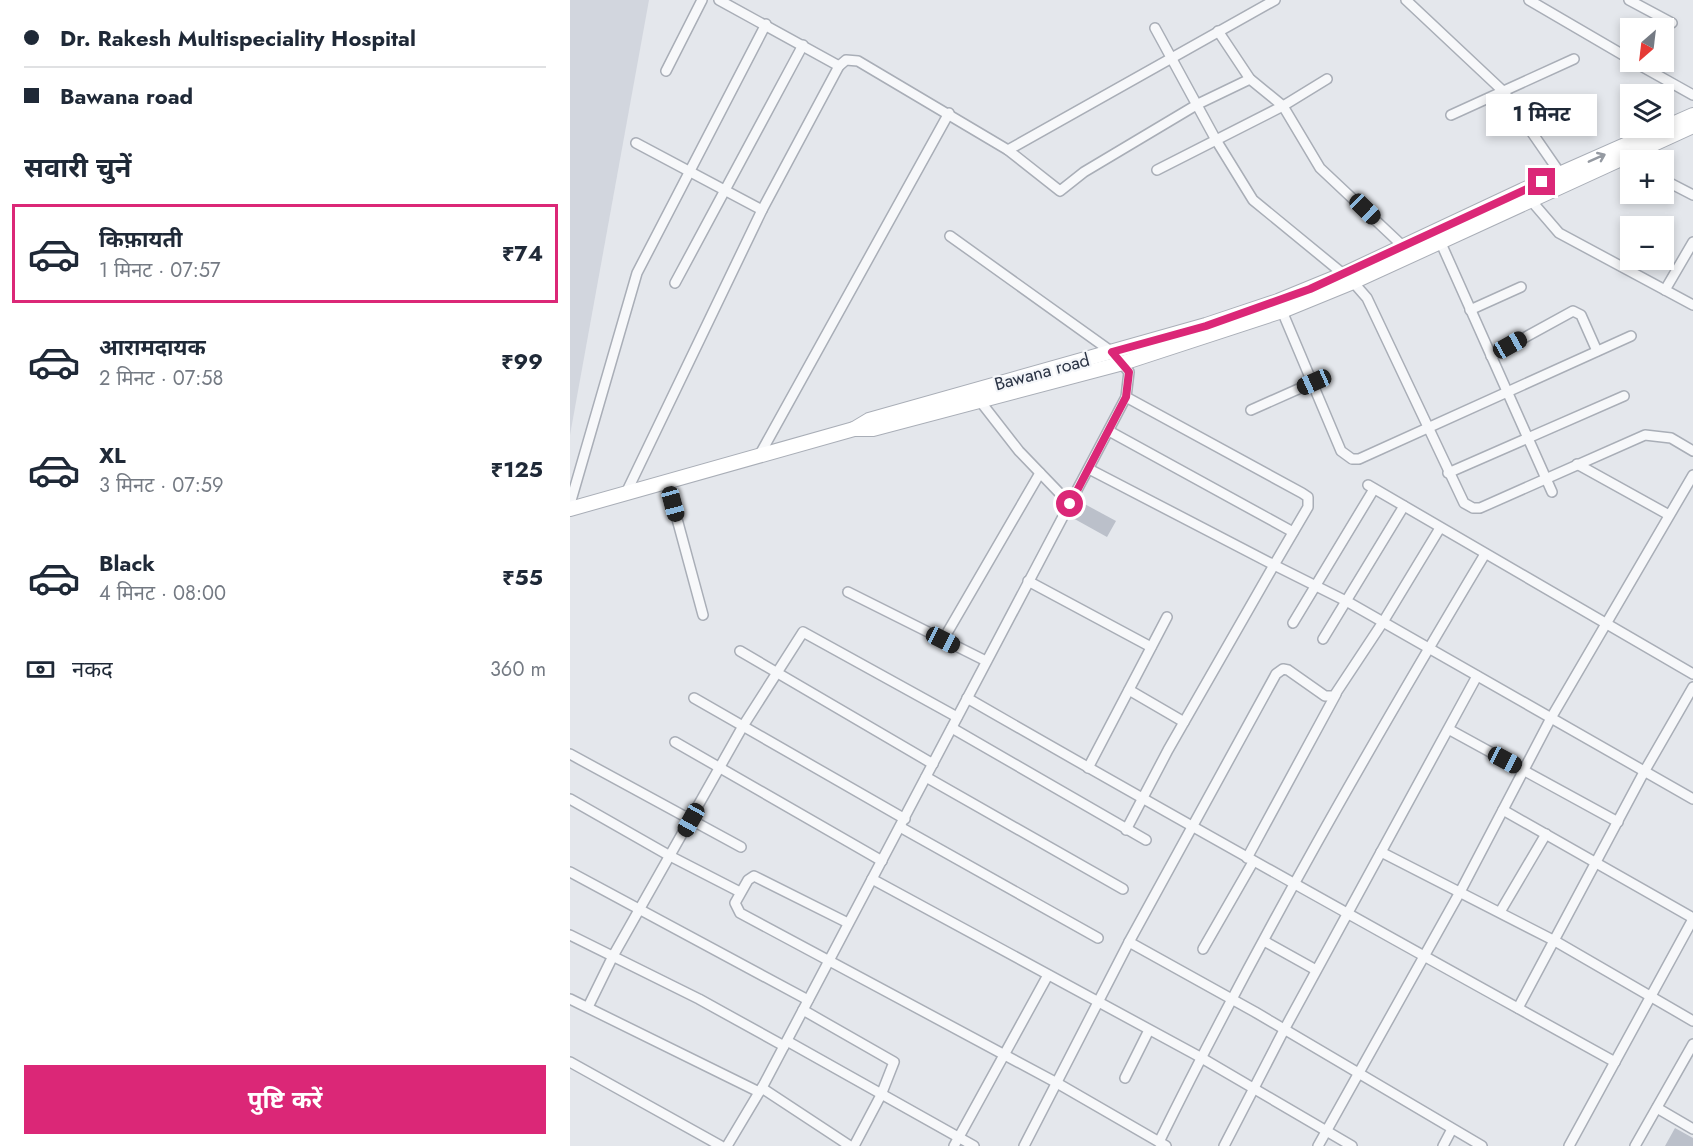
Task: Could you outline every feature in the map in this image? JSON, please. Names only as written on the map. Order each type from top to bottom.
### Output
[{"type":"street","points":[[666,71],[702,0]]},
{"type":"street","points":[[719,0],[839,66]]},
{"type":"street","points":[[1008,150],[1275,0]]},
{"type":"street","points":[[1406,0],[1504,92],[1564,180]]},
{"type":"street","points":[[1529,0],[1620,53]]},
{"type":"street","points":[[1629,0],[1663,18]]},
{"type":"street","points":[[570,504],[632,286],[766,24]]},
{"type":"street","points":[[1155,28],[1216,140],[1260,208],[1349,278],[1367,298],[1464,503],[1480,508],[1645,435],[1671,438],[1693,451]]},
{"type":"street","points":[[1218,31],[1250,80],[1283,106],[1320,168],[1408,251]]},
{"type":"street","points":[[675,283],[802,45]]},
{"type":"street","points":[[1451,115],[1574,59]]},
{"type":"street","points":[[626,494],[762,210],[839,66],[846,60],[858,62],[949,113],[1008,150],[1060,191],[1084,172],[1198,104],[1250,80]]},
{"type":"street","points":[[1652,72],[1693,95]]},
{"type":"street","points":[[1157,170],[1283,106],[1327,80]]},
{"type":"street","points":[[759,456],[949,113]]},
{"type":"street","name":"Bawana road","points":[[1564,180],[1693,114]]},
{"type":"street","name":"Bawana road","points":[[1646,150],[1693,126]]},
{"type":"street","points":[[636,143],[762,210]]},
{"type":"street","name":"Bawana road","points":[[854,429],[868,420],[1112,352],[1157,346],[1282,311],[1527,195],[1564,180],[1620,162]]},
{"type":"street","points":[[1674,185],[1693,195]]},
{"type":"street","points":[[1527,195],[1559,233],[1693,305]]},
{"type":"street","name":"Bawana road","points":[[1408,251],[1440,241],[1527,195]]},
{"type":"street","points":[[727,1146],[761,1090],[1126,397],[1129,372],[1112,352],[950,236]]},
{"type":"street","points":[[1440,241],[1552,492]]},
{"type":"street","points":[[1665,290],[1693,242]]},
{"type":"street","name":"Bawana road","points":[[570,509],[854,429],[873,429],[1123,363],[1157,346],[1258,308],[1349,278]]},
{"type":"street","points":[[1470,310],[1521,287]]},
{"type":"street","points":[[1282,311],[1314,382],[1341,451],[1352,459],[1359,459],[1631,336]]},
{"type":"street","points":[[1491,356],[1574,311],[1581,315],[1597,351]]},
{"type":"street","points":[[1251,410],[1314,382]]},
{"type":"street","points":[[1448,473],[1527,436],[1624,396]]},
{"type":"street","points":[[1126,397],[1308,497],[1308,507],[1184,722],[1126,830]]},
{"type":"street","points":[[980,401],[1040,473],[1070,504]]},
{"type":"street","points":[[1108,431],[1293,532]]},
{"type":"street","points":[[1577,464],[1669,515]]},
{"type":"street","points":[[1089,469],[1348,602],[1693,800]]},
{"type":"street","points":[[943,640],[1040,473]]},
{"type":"street","points":[[1318,1146],[1460,892],[1551,718],[1693,475]]},
{"type":"street","points":[[667,482],[703,615]]},
{"type":"street","points":[[1293,622],[1317,587],[1371,487],[1693,674]]},
{"type":"street","points":[[1323,639],[1348,602],[1404,506]]},
{"type":"street","points":[[1203,949],[1337,692],[1440,528]]},
{"type":"street","points":[[848,923],[754,876],[748,880],[735,903],[737,910],[1057,1083],[1162,1144],[1200,1058],[1294,885],[1485,554]]},
{"type":"street","points":[[1028,582],[1151,647]]},
{"type":"street","points":[[848,592],[986,661]]},
{"type":"street","points":[[1088,768],[1167,617]]},
{"type":"street","points":[[588,1008],[613,956],[743,726],[801,634],[806,633],[957,717]]},
{"type":"street","points":[[740,651],[933,764]]},
{"type":"street","points":[[1024,1146],[1130,942],[1279,670],[1288,670],[1326,696],[1334,696],[1337,692]]},
{"type":"street","points":[[1224,1146],[1346,915],[1478,676]]},
{"type":"street","points":[[1518,1008],[1644,772],[1693,687]]},
{"type":"street","points":[[1129,690],[1184,722]]},
{"type":"street","points":[[694,698],[1098,938]]},
{"type":"street","points":[[967,698],[1346,915],[1425,954],[1615,1062]]},
{"type":"street","points":[[951,728],[1146,840]]},
{"type":"street","points":[[1450,730],[1618,822]]},
{"type":"street","points":[[675,742],[882,861]]},
{"type":"street","points":[[570,754],[741,847]]},
{"type":"street","points":[[926,777],[1123,889]]},
{"type":"street","points":[[570,799],[670,856],[740,892]]},
{"type":"street","points":[[1503,810],[1693,919],[1569,1146]]},
{"type":"street","points":[[1500,912],[1546,834]]},
{"type":"street","points":[[1381,852],[1555,941],[1693,1021]]},
{"type":"street","points":[[570,872],[807,1000]]},
{"type":"street","points":[[872,879],[1200,1058],[1352,1146]]},
{"type":"street","points":[[570,935],[785,1043],[881,1095],[956,1142],[974,1146]]},
{"type":"street","points":[[1264,941],[1317,970]]},
{"type":"street","points":[[1130,942],[1232,999],[1482,1146]]},
{"type":"street","points":[[956,1142],[1048,975]]},
{"type":"street","points":[[570,999],[761,1090],[852,1146],[881,1095],[894,1062],[803,1010]]},
{"type":"street","points":[[1125,1078],[1149,1030]]},
{"type":"street","points":[[1635,1146],[1693,1044]]},
{"type":"street","points":[[570,1062],[721,1146]]},
{"type":"street","points":[[1657,1108],[1693,1129]]},
{"type":"street","points":[[1443,1146],[1452,1129]]},
{"type":"shaded area","points":[[570,0],[649,0],[570,435]]},
{"type":"building","points":[[1079,501],[1116,521],[1107,537],[1071,517]]},
{"type":"building","points":[[1675,1128],[1693,1138],[1693,1146],[1665,1146]]},
{"type":"route","points":[[1070,504],[1126,397],[1130,382],[1129,372],[1112,352],[1206,326],[1310,289],[1542,182]]}]
